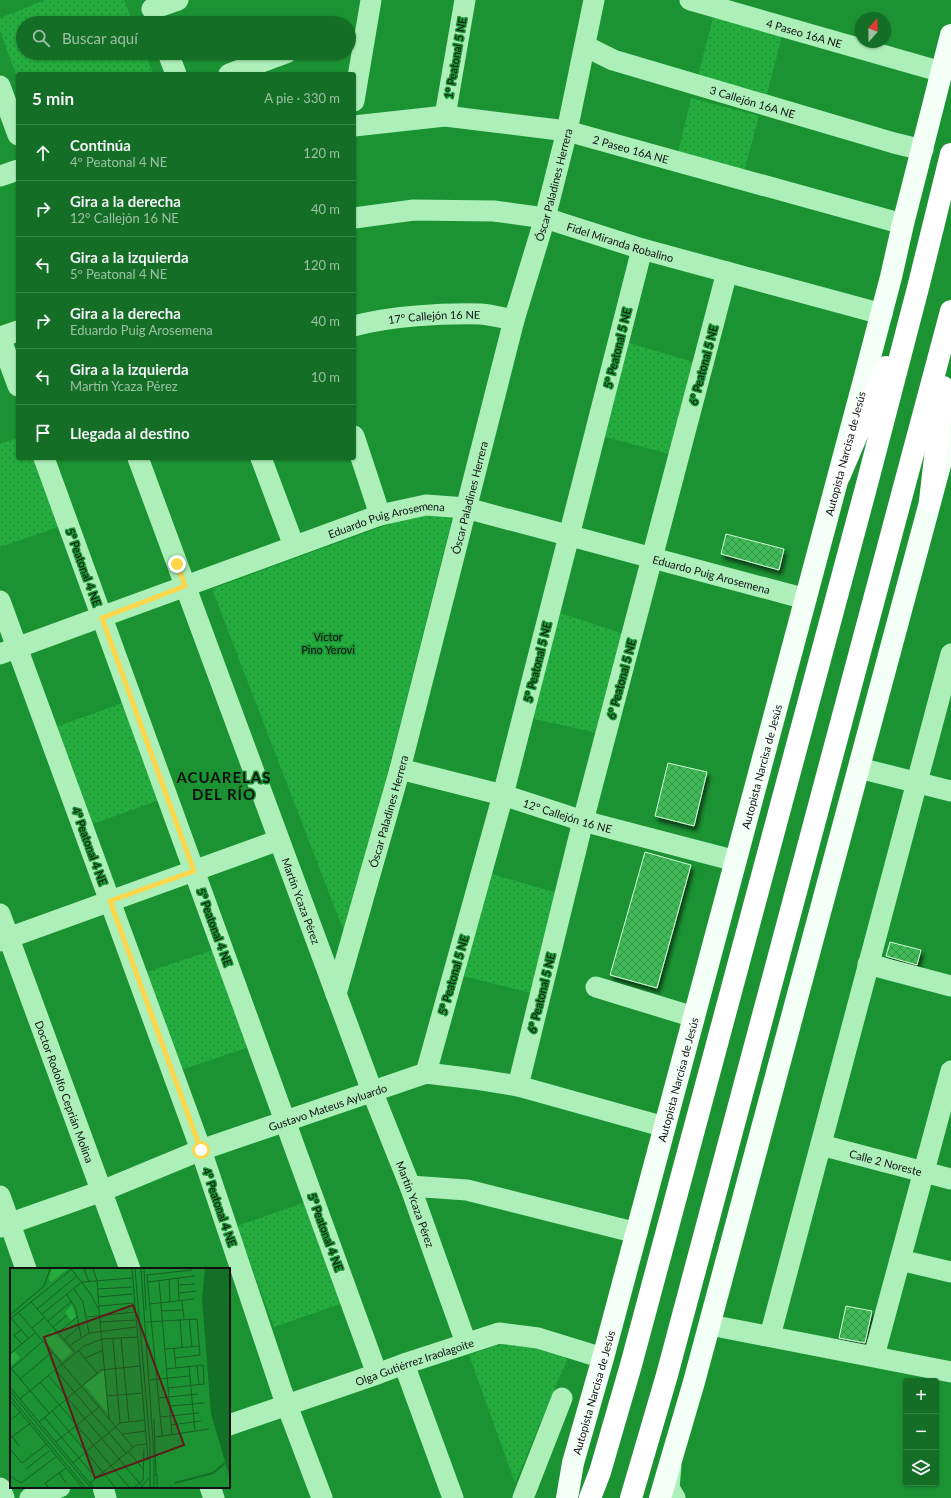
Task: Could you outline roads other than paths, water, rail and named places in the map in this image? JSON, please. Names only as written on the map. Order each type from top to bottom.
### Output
[{"type":"highway","points":[[590,1498],[600,1472],[631,1365],[915,300],[951,154]]},
{"type":"highway","points":[[839,477],[915,300]]},
{"type":"highway","points":[[930,501],[951,311]]},
{"type":"highway","points":[[631,1498],[669,1368],[951,311]]},
{"type":"main road","name":"Autopista Narcisa de Jesús","points":[[567,1498],[573,1463],[637,1233],[892,277],[903,224],[951,35]]},
{"type":"main road","points":[[660,1498],[710,1325],[951,424]]},
{"type":"street","points":[[152,11],[178,0]]},
{"type":"street","points":[[356,72],[358,26],[371,0]]},
{"type":"street","name":"1º Peatonal 5 NE","points":[[445,116],[466,0]]},
{"type":"street","name":"Óscar Paladines Herrera","points":[[336,994],[400,769],[514,320],[545,218],[567,131],[594,0]]},
{"type":"street","name":"4 Paseo 16A NE","points":[[690,0],[942,72]]},
{"type":"street","name":"3 Callejón 16A NE","points":[[585,46],[613,60],[894,143],[923,150]]},
{"type":"street","points":[[171,60],[175,72]]},
{"type":"street","points":[[234,72],[267,60]]},
{"type":"street","points":[[0,86],[16,130]]},
{"type":"street","name":"2 Paseo 16A NE","points":[[356,126],[445,116],[567,131],[903,224]]},
{"type":"street","points":[[0,176],[16,171]]},
{"type":"street","name":"Fidel Miranda Robalino","points":[[356,218],[414,210],[494,211],[545,218],[642,249],[882,314]]},
{"type":"street","name":"5º Peatonal 5 NE","points":[[426,1073],[503,796],[642,249]]},
{"type":"street","name":"6º Peatonal 5 NE","points":[[518,1086],[583,821],[727,272]]},
{"type":"street","name":"17° Callejón 16 NE","points":[[356,325],[372,321],[430,316],[482,314],[514,320]]},
{"type":"street","points":[[16,332],[0,337],[16,381]]},
{"type":"street","points":[[356,442],[380,515]]},
{"type":"street","name":"5º Peatonal 4 NE","points":[[45,460],[377,1374]]},
{"type":"street","name":"Martín Ycaza Pérez","points":[[139,460],[372,1091],[410,1186],[466,1343]]},
{"type":"street","points":[[262,460],[294,546]]},
{"type":"street","name":"Eduardo Puig Arosemena","points":[[9,651],[380,515],[426,505],[466,508],[806,599]]},
{"type":"street","name":"4º Peatonal 4 NE","points":[[0,601],[9,651],[110,901],[201,1150],[287,1405],[322,1498]]},
{"type":"street","points":[[770,1336],[951,654]]},
{"type":"street","points":[[859,768],[951,791]]},
{"type":"street","name":"12° Callejón 16 NE","points":[[400,769],[503,796],[583,821],[736,861]]},
{"type":"street","points":[[4,939],[280,840]]},
{"type":"street","name":"Doctor Rodolfo Ceprián Molina","points":[[0,914],[4,939],[102,1191],[130,1268]]},
{"type":"street","points":[[868,964],[951,986]]},
{"type":"street","points":[[596,987],[694,1018]]},
{"type":"street","name":"Gustavo Mateus Ayluardo","points":[[5,1225],[102,1191],[201,1150],[426,1073],[518,1086],[665,1127]]},
{"type":"street","points":[[874,1356],[950,1078]]},
{"type":"street","name":"Calle 2 Noreste","points":[[821,1145],[951,1179]]},
{"type":"street","points":[[410,1186],[467,1190],[637,1233]]},
{"type":"street","points":[[0,1196],[5,1225],[26,1268]]},
{"type":"street","points":[[900,1260],[951,1272]]},
{"type":"street","points":[[710,1325],[951,1372]]},
{"type":"street","name":"Olga Gutiérrez Iraolagoite","points":[[230,1425],[404,1364],[499,1333],[538,1338],[603,1358]]},
{"type":"street","points":[[404,1364],[453,1498]]},
{"type":"street","points":[[523,1498],[562,1398]]},
{"type":"street","points":[[672,1460],[669,1488],[675,1498]]},
{"type":"street","points":[[0,1488],[4,1498]]},
{"type":"street","points":[[30,1498],[57,1488]]},
{"type":"street","points":[[103,1488],[106,1498]]},
{"type":"street","points":[[210,1488],[214,1498]]},
{"type":"district","name":"ACUARELAS DEL RÍO","points":[[224,786]]},
{"type":"park label","name":"Víctor Pino Yerovi","points":[[328,642]]}]
